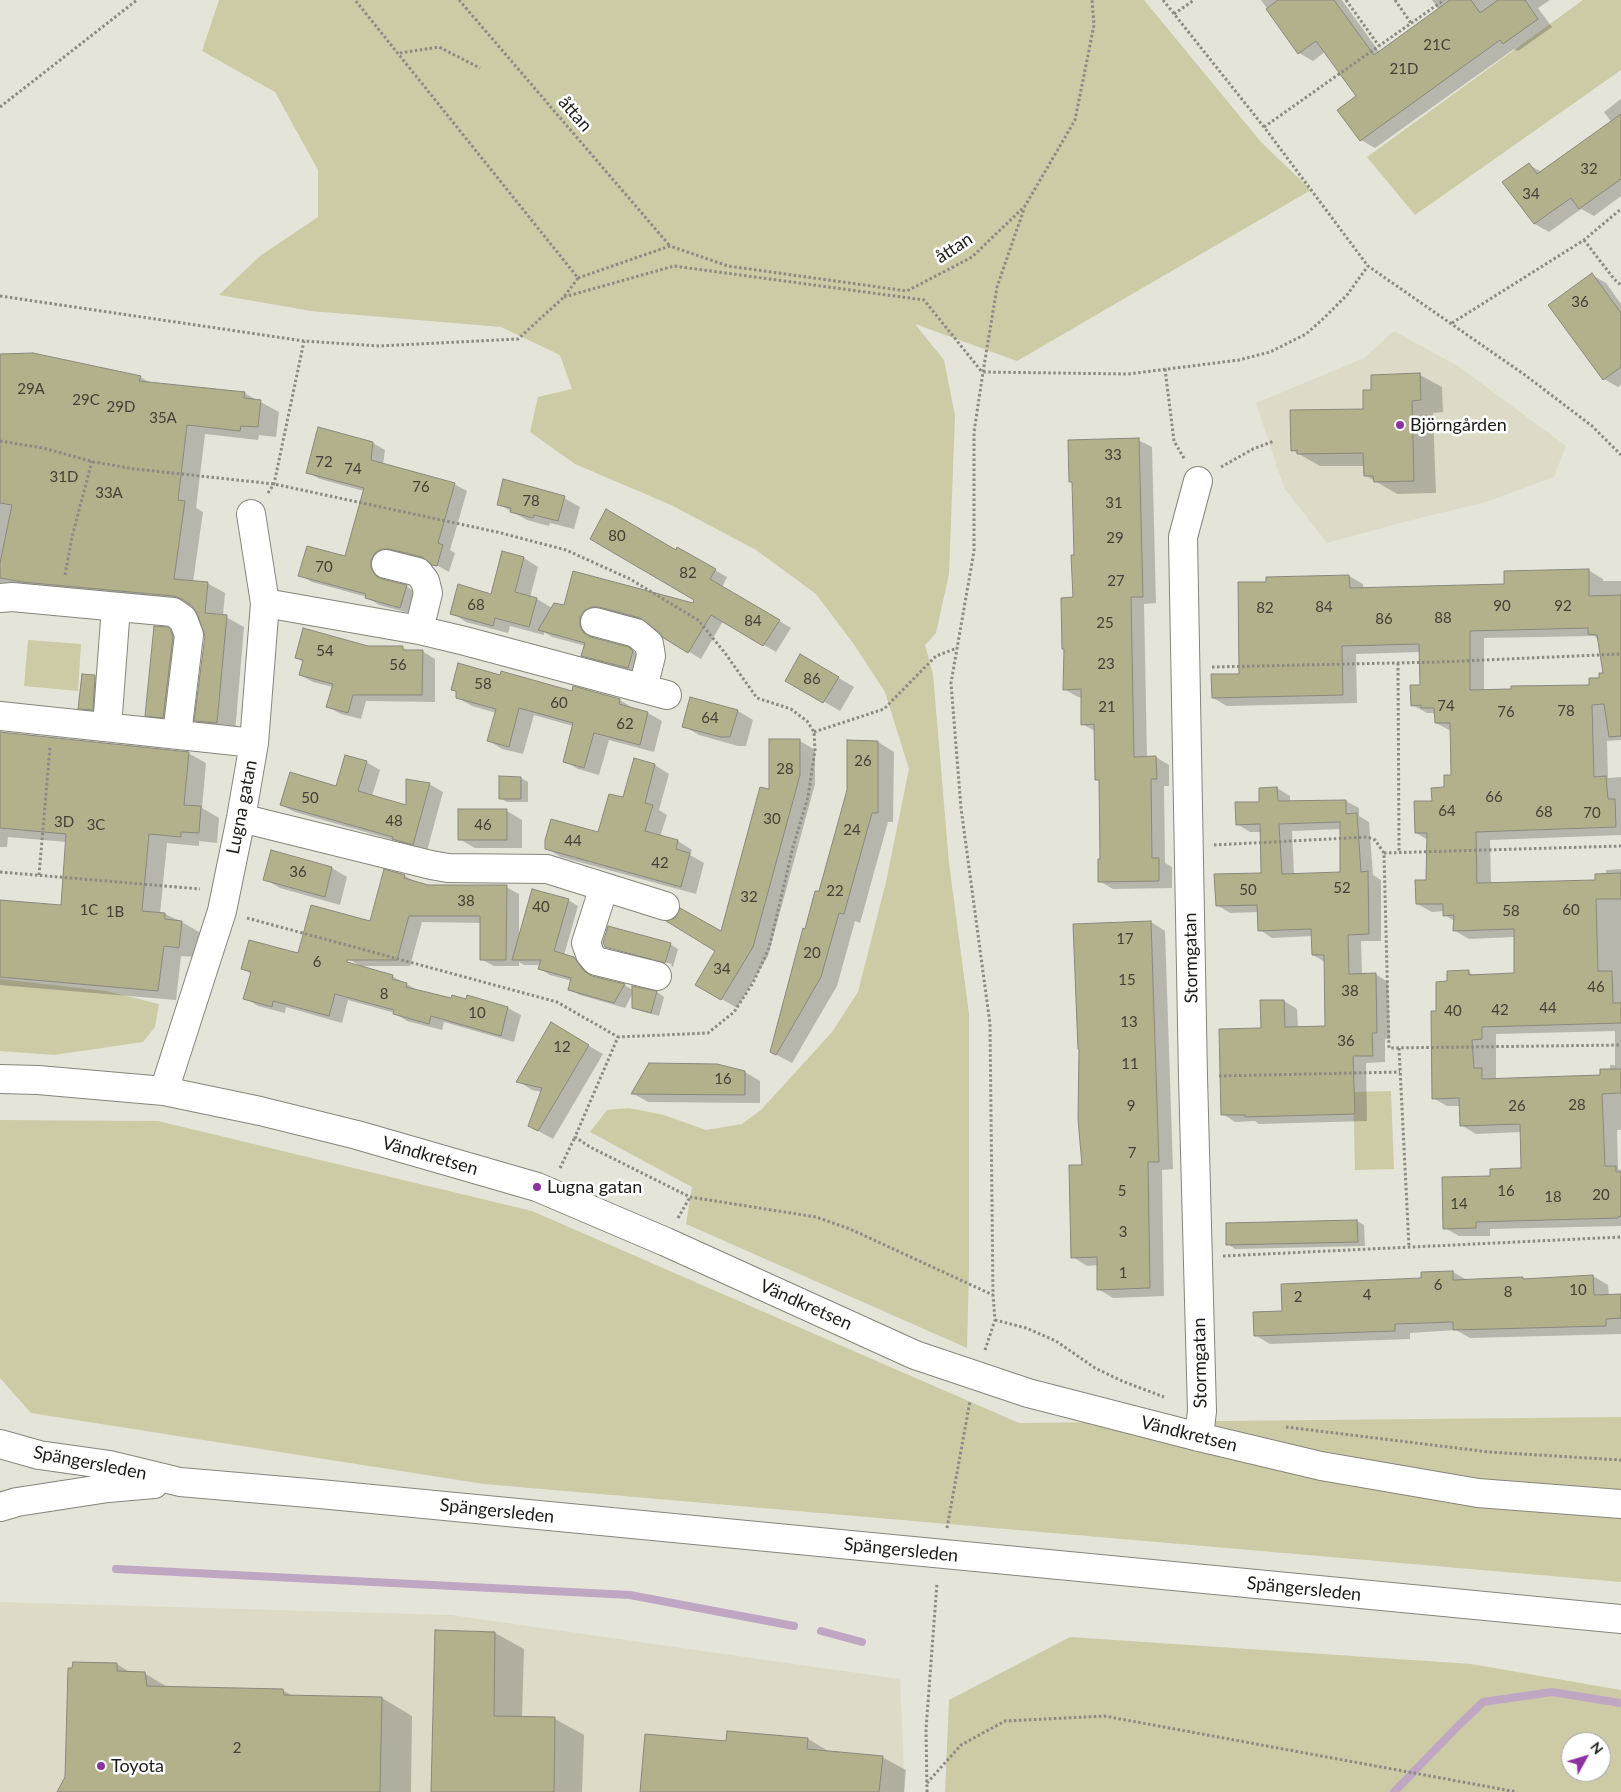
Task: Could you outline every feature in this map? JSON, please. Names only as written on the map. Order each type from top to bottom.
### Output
[{"type":"street","name":"Stormgatan","points":[[1198,481],[1183,537],[1193,1077],[1202,1411],[1199,1437]]},
{"type":"street","name":"Lugna gatan","points":[[164,1091],[224,901],[254,743],[265,604],[251,514]]},
{"type":"street","points":[[386,564],[418,572],[425,581],[428,593],[419,630]]},
{"type":"street","points":[[0,598],[12,597],[173,612],[183,619],[189,635],[177,734]]},
{"type":"street","points":[[265,604],[419,630],[654,692],[649,644],[636,633],[595,622]]},
{"type":"street","points":[[107,727],[116,607]]},
{"type":"street","points":[[0,716],[254,743]]},
{"type":"street","points":[[241,818],[448,868],[547,869],[665,906]]},
{"type":"street","points":[[604,887],[586,943],[590,954],[596,961],[657,976]]},
{"type":"street","name":"Vändkretsen","points":[[0,1079],[38,1080],[164,1091],[357,1134],[537,1188],[666,1242],[915,1355],[1028,1393],[1321,1466],[1478,1493],[1621,1504]]},
{"type":"street","name":"Spängersleden","points":[[0,1444],[39,1455],[110,1465],[180,1482],[1621,1619]]},
{"type":"street","name":"Spängersleden","points":[[0,1507],[17,1502],[108,1488],[180,1482]]},
{"type":"path","points":[[0,106],[137,0]]},
{"type":"path","points":[[355,0],[578,278]]},
{"type":"path","name":"åttan","points":[[459,0],[670,246],[728,266],[907,291],[972,257],[1025,206],[1074,120],[1094,25],[1092,0]]},
{"type":"path","points":[[1163,0],[1264,127],[1368,266],[1525,376],[1592,426],[1621,455]]},
{"type":"path","points":[[1174,14],[1194,0]]},
{"type":"path","points":[[1346,0],[1379,46]]},
{"type":"path","points":[[1395,0],[1411,23]]},
{"type":"path","points":[[1264,127],[1444,0]]},
{"type":"path","points":[[399,53],[439,47],[480,68]]},
{"type":"path","points":[[984,1353],[995,1320],[993,1295],[990,1024],[961,808],[951,683],[974,551],[974,432],[982,372],[997,287],[1025,206]]},
{"type":"path","points":[[1452,324],[1584,240],[1621,208]]},
{"type":"path","points":[[1584,240],[1614,279],[1621,285]]},
{"type":"path","points":[[0,296],[304,341],[379,346],[518,339],[564,298],[578,278],[670,246]]},
{"type":"path","points":[[564,298],[674,266],[924,300],[982,372]]},
{"type":"path","points":[[982,372],[1128,374],[1238,360],[1270,352],[1306,334],[1347,296],[1368,266]]},
{"type":"path","points":[[251,514],[274,484],[304,341]]},
{"type":"path","points":[[1164,369],[1174,442],[1198,481],[1253,449],[1274,441]]},
{"type":"path","points":[[0,441],[43,448],[92,462],[135,470],[274,484]]},
{"type":"path","points":[[61,602],[72,537],[92,462]]},
{"type":"path","points":[[814,732],[884,709],[936,656],[957,648]]},
{"type":"path","points":[[1186,668],[1398,663],[1621,654]]},
{"type":"path","points":[[1398,663],[1399,852]]},
{"type":"path","points":[[39,875],[52,722]]},
{"type":"path","points":[[1189,846],[1368,837],[1375,840],[1384,853],[1390,1048],[1621,1045]]},
{"type":"path","points":[[1384,853],[1621,846]]},
{"type":"path","points":[[0,872],[39,875],[224,901],[557,1002],[618,1037],[557,1175]]},
{"type":"path","points":[[1398,1048],[1409,1247]]},
{"type":"path","points":[[1193,1077],[1400,1072]]},
{"type":"path","points":[[575,1136],[601,1153],[690,1197],[816,1217],[850,1229],[993,1295]]},
{"type":"path","points":[[1198,1257],[1621,1237]]},
{"type":"path","points":[[995,1320],[1026,1328],[1056,1341],[1095,1368],[1122,1381],[1202,1411]]},
{"type":"path","points":[[946,1529],[971,1393]]},
{"type":"path","points":[[1286,1427],[1489,1452],[1621,1460]]},
{"type":"path","points":[[927,1792],[926,1729],[937,1583]]},
{"type":"path","points":[[927,1783],[961,1745],[1005,1721],[1104,1716],[1517,1792]]},
{"type":"shaded area","points":[[219,0],[1144,0],[1261,142],[1311,190],[1017,361],[915,324],[944,360],[955,416],[949,574],[936,633],[925,645],[933,674],[949,863],[969,1014],[969,1271],[967,1348],[686,1224],[692,1187],[590,1132],[607,1110],[629,1108],[664,1115],[706,1130],[742,1124],[761,1110],[832,1032],[858,992],[886,882],[909,769],[885,692],[853,643],[816,594],[756,550],[671,505],[575,464],[530,432],[538,397],[572,389],[560,355],[501,327],[311,311],[219,295],[260,256],[318,217],[318,170],[275,92],[202,51]]},
{"type":"shaded area","points":[[1583,0],[1621,0],[1621,70],[1415,215],[1367,157]]},
{"type":"shaded area","name":"Björngården","points":[[1394,331],[1458,366],[1566,446],[1554,477],[1486,502],[1327,543],[1284,488],[1256,403],[1364,358]]},
{"type":"shaded area","points":[[28,640],[81,644],[78,691],[24,686]]},
{"type":"shaded area","points":[[0,979],[106,991],[159,1004],[155,1027],[143,1042],[54,1055],[0,1051]]},
{"type":"shaded area","points":[[1391,1091],[1394,1169],[1355,1170],[1353,1092]]},
{"type":"shaded area","points":[[0,1120],[158,1121],[532,1211],[1019,1423],[1621,1417],[1621,1582],[484,1484],[31,1413],[0,1378]]},
{"type":"shaded area","points":[[0,1602],[451,1615],[900,1679],[905,1792],[0,1792]]},
{"type":"shaded area","points":[[1070,1637],[1471,1664],[1621,1690],[1621,1792],[945,1792],[949,1700]]},
{"type":"building","points":[[1278,0],[1334,0],[1374,55],[1450,0],[1471,0],[1480,13],[1498,0],[1525,0],[1538,19],[1503,44],[1500,40],[1360,141],[1337,110],[1356,96],[1316,41],[1298,54],[1266,9]]},
{"type":"building","points":[[1621,114],[1621,179],[1579,209],[1571,198],[1534,224],[1502,182],[1529,163],[1537,174]]},
{"type":"building","points":[[1592,273],[1621,313],[1621,367],[1603,380],[1548,305]]},
{"type":"building","points":[[33,353],[141,376],[139,381],[245,392],[244,398],[261,400],[258,427],[241,426],[240,431],[187,425],[178,500],[185,501],[174,579],[208,582],[205,613],[227,615],[217,723],[194,721],[205,636],[197,613],[192,606],[182,599],[174,596],[22,582],[0,578],[0,563],[12,505],[0,503],[0,354]]},
{"type":"building","points":[[1420,373],[1421,400],[1412,401],[1414,481],[1374,482],[1373,476],[1364,476],[1363,453],[1297,454],[1297,450],[1291,451],[1290,410],[1363,409],[1363,390],[1371,390],[1371,375]]},
{"type":"building","points":[[318,427],[373,442],[371,460],[455,483],[438,543],[443,545],[437,566],[432,565],[422,557],[389,549],[381,549],[375,553],[371,560],[371,568],[376,576],[407,585],[400,608],[365,598],[366,594],[298,576],[307,546],[345,556],[364,488],[306,473]]},
{"type":"building","points":[[1139,438],[1143,597],[1131,597],[1134,757],[1156,756],[1157,779],[1151,779],[1152,858],[1159,858],[1159,881],[1098,882],[1098,859],[1100,859],[1099,780],[1095,780],[1094,724],[1081,725],[1081,689],[1063,690],[1064,649],[1062,649],[1061,598],[1073,597],[1071,555],[1074,555],[1072,482],[1069,482],[1068,440]]},
{"type":"building","points":[[503,479],[565,496],[558,521],[534,515],[533,518],[510,512],[511,508],[497,505]]},
{"type":"building","points":[[606,509],[676,550],[677,547],[716,569],[710,579],[780,620],[763,646],[711,615],[688,653],[662,637],[659,632],[640,618],[599,607],[591,607],[584,611],[580,618],[580,626],[584,633],[591,637],[629,647],[633,651],[628,668],[581,656],[585,643],[538,630],[554,603],[564,605],[573,571],[693,603],[694,600],[590,539]]},
{"type":"building","points":[[502,551],[524,557],[515,592],[537,598],[529,627],[495,618],[493,626],[450,614],[458,584],[491,594]]},
{"type":"building","points":[[1589,569],[1589,596],[1621,595],[1621,736],[1609,737],[1604,704],[1592,705],[1594,777],[1606,776],[1608,799],[1615,799],[1616,827],[1476,832],[1477,883],[1595,880],[1595,874],[1621,873],[1621,899],[1596,899],[1598,971],[1612,971],[1613,1003],[1621,1003],[1621,1023],[1482,1027],[1482,1039],[1472,1040],[1474,1068],[1482,1068],[1482,1079],[1600,1075],[1600,1069],[1621,1069],[1621,1093],[1602,1094],[1605,1166],[1616,1166],[1616,1172],[1621,1172],[1621,1216],[1618,1218],[1476,1222],[1476,1228],[1443,1229],[1442,1177],[1490,1176],[1490,1169],[1521,1168],[1520,1124],[1460,1126],[1459,1098],[1432,1099],[1431,1011],[1436,1011],[1436,982],[1447,981],[1447,971],[1469,970],[1469,975],[1514,973],[1514,929],[1453,931],[1454,915],[1443,916],[1443,904],[1416,904],[1415,880],[1426,880],[1427,833],[1415,833],[1414,801],[1432,801],[1431,788],[1444,787],[1444,775],[1451,775],[1450,723],[1435,723],[1434,708],[1421,708],[1421,705],[1411,706],[1410,685],[1420,685],[1419,644],[1342,646],[1343,695],[1212,698],[1211,674],[1239,674],[1238,582],[1266,582],[1266,577],[1349,575],[1350,588],[1504,584],[1504,571]],"holes":[[[1588,628],[1588,634],[1597,635],[1603,673],[1599,673],[1599,678],[1589,678],[1589,685],[1511,686],[1511,689],[1470,690],[1470,631]]]},
{"type":"building","points":[[154,626],[167,627],[170,629],[173,637],[163,718],[145,716]]},
{"type":"building","points":[[303,628],[368,646],[403,646],[403,650],[423,650],[422,695],[353,695],[348,713],[326,707],[333,684],[299,675],[303,660],[295,658]]},
{"type":"building","points":[[800,654],[839,677],[823,703],[785,681]]},
{"type":"building","points":[[458,663],[500,675],[501,671],[572,691],[573,686],[620,699],[619,704],[648,712],[640,745],[594,733],[584,768],[563,762],[573,723],[519,708],[509,747],[487,741],[496,709],[456,698],[456,691],[451,690]]},
{"type":"building","points":[[82,674],[95,675],[93,710],[78,709]]},
{"type":"building","points":[[690,697],[738,710],[730,737],[721,737],[682,727]]},
{"type":"building","points":[[0,732],[189,752],[184,805],[201,806],[199,833],[181,832],[181,837],[149,834],[142,911],[165,913],[165,919],[182,921],[179,948],[164,946],[158,991],[0,977],[0,900],[61,905],[66,834],[0,828]]},
{"type":"building","points":[[769,739],[800,739],[800,775],[753,947],[721,1000],[695,985],[715,951],[666,921],[675,918],[680,908],[721,931],[760,787],[769,789]]},
{"type":"building","points":[[847,740],[878,741],[878,813],[872,813],[844,914],[839,913],[821,977],[776,1055],[770,1052],[803,928],[805,929],[815,891],[819,891],[847,790]]},
{"type":"building","points":[[345,755],[367,761],[358,791],[406,805],[406,779],[430,783],[413,845],[392,839],[393,837],[280,805],[290,772],[336,786]]},
{"type":"building","points":[[634,758],[655,764],[645,803],[653,805],[645,831],[678,840],[676,849],[690,853],[681,887],[545,849],[545,840],[551,819],[598,832],[609,794],[623,797]]},
{"type":"building","points":[[499,776],[521,777],[521,799],[499,799]]},
{"type":"building","points":[[1277,787],[1278,801],[1346,800],[1346,814],[1357,813],[1361,872],[1368,871],[1369,934],[1348,935],[1349,974],[1376,973],[1377,1033],[1372,1033],[1373,1056],[1353,1056],[1355,1114],[1245,1117],[1245,1115],[1221,1115],[1219,1029],[1261,1028],[1260,1000],[1284,1000],[1285,1027],[1325,1026],[1324,955],[1312,955],[1311,929],[1258,931],[1257,905],[1216,906],[1214,874],[1261,873],[1260,824],[1236,825],[1235,802],[1259,802],[1259,788]],"holes":[[[1340,822],[1340,872],[1282,874],[1279,824]]]},
{"type":"building","points":[[458,809],[507,809],[507,840],[458,840]]},
{"type":"building","points":[[271,850],[332,867],[325,897],[263,880]]},
{"type":"building","points":[[384,869],[405,875],[404,878],[428,885],[507,885],[506,960],[480,960],[480,916],[409,916],[397,960],[347,960],[347,962],[393,975],[392,979],[407,983],[406,987],[451,998],[452,995],[466,999],[467,995],[508,1007],[501,1036],[431,1016],[429,1024],[393,1014],[394,1010],[335,994],[329,1016],[273,1001],[272,1007],[243,999],[251,972],[241,969],[249,940],[298,953],[311,905],[370,921]]},
{"type":"building","points":[[532,889],[569,899],[554,951],[574,957],[584,971],[592,976],[625,984],[614,1003],[568,990],[571,978],[538,969],[541,960],[512,960]]},
{"type":"building","points":[[1151,921],[1159,1162],[1148,1162],[1150,1288],[1097,1290],[1097,1257],[1071,1258],[1069,1165],[1082,1165],[1078,1119],[1079,1049],[1073,924]]},
{"type":"building","points":[[608,926],[671,943],[665,963],[605,947],[603,943]]},
{"type":"building","points":[[632,986],[657,991],[651,1013],[632,1008]]},
{"type":"building","points":[[551,1022],[589,1045],[538,1131],[528,1126],[542,1088],[516,1082]]},
{"type":"building","points":[[649,1063],[717,1064],[745,1071],[745,1095],[631,1094]]},
{"type":"building","points":[[1357,1220],[1358,1242],[1226,1245],[1226,1223]]},
{"type":"building","points":[[1453,1271],[1453,1280],[1593,1275],[1594,1295],[1621,1294],[1621,1318],[1606,1319],[1606,1326],[1453,1330],[1453,1322],[1395,1324],[1395,1331],[1254,1336],[1253,1312],[1282,1311],[1281,1284],[1421,1278],[1421,1272]]},
{"type":"building","points":[[435,1630],[495,1632],[494,1716],[555,1717],[554,1792],[431,1792]]},
{"type":"building","points":[[73,1662],[117,1663],[117,1671],[145,1672],[147,1686],[283,1689],[284,1695],[382,1697],[380,1792],[57,1792],[65,1777],[68,1668],[72,1668]]},
{"type":"building","points":[[727,1731],[808,1738],[807,1749],[883,1756],[879,1792],[640,1792],[645,1734],[726,1741]]},
{"type":"waterway","points":[[116,1569],[630,1595],[794,1626]]},
{"type":"waterway","points":[[821,1631],[862,1642]]},
{"type":"waterway","points":[[1394,1792],[1483,1702],[1552,1692],[1621,1703]]},
{"type":"place","name":"Björngården","points":[[1400,425]]},
{"type":"place","name":"Lugna gatan","points":[[537,1187]]},
{"type":"place","name":"Toyota","points":[[101,1766]]}]
